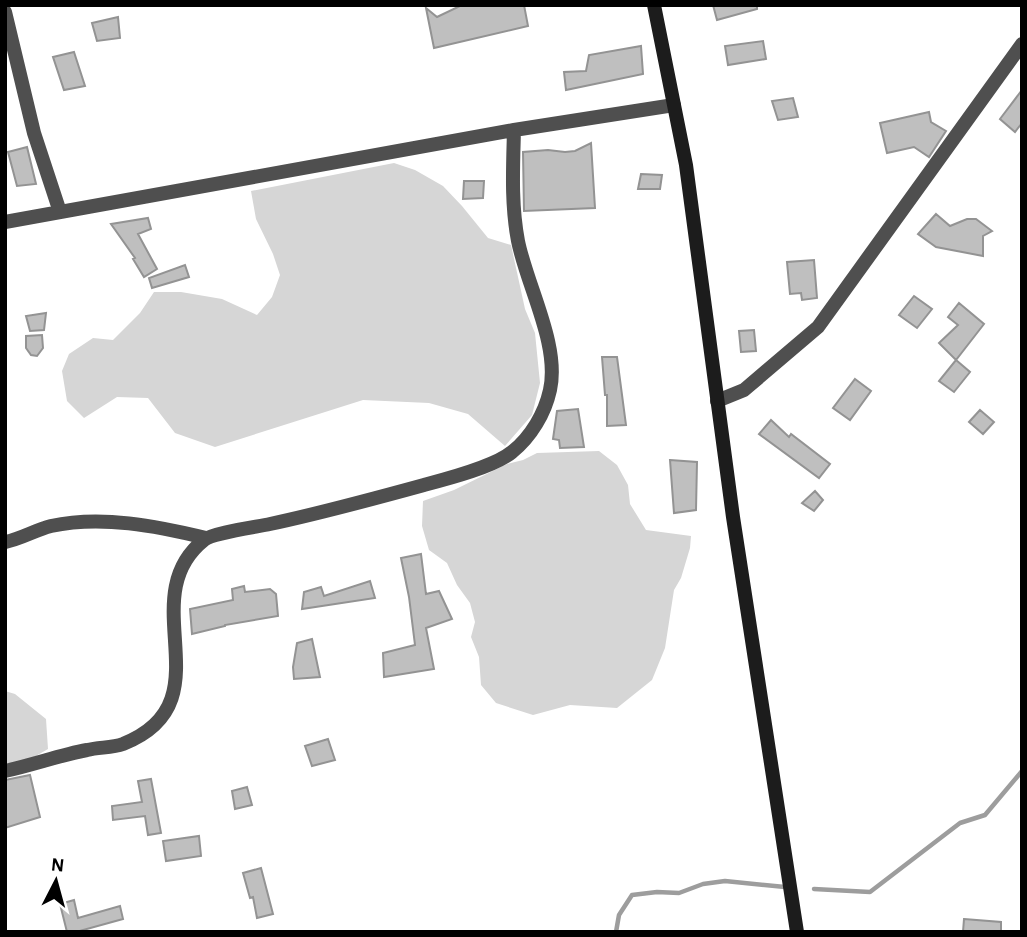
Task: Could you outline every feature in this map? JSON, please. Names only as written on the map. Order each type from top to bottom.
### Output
[{"type":"main road","points":[[654,5],[686,165],[717,401],[797,932]]},
{"type":"street","points":[[5,12],[33,133],[60,212]]},
{"type":"street","points":[[717,401],[744,390],[818,327],[1022,44]]},
{"type":"street","points":[[5,222],[674,105]]},
{"type":"street","points":[[5,542],[51,526],[79,522],[163,527],[206,538],[344,507],[466,474],[512,453],[535,427],[550,389],[550,356],[545,329],[518,242],[512,198],[514,131]]},
{"type":"street","points":[[5,771],[87,750],[122,745],[145,733],[162,718],[171,702],[178,677],[173,600],[178,572],[206,538]]},
{"type":"shaded area","points":[[394,163],[415,170],[443,186],[488,238],[511,245],[525,309],[535,333],[540,383],[532,415],[505,446],[468,414],[429,403],[363,400],[215,447],[175,433],[148,398],[117,397],[84,418],[67,401],[62,371],[69,354],[93,338],[113,340],[140,313],[154,292],[181,292],[222,299],[257,315],[272,297],[280,275],[256,219],[251,191]]},
{"type":"shaded area","points":[[599,451],[617,465],[628,485],[630,504],[646,530],[691,536],[681,578],[674,590],[665,648],[652,680],[617,708],[570,705],[533,715],[496,703],[481,685],[479,657],[471,637],[475,622],[470,603],[457,585],[447,563],[429,550],[422,526],[423,501],[537,453]]},
{"type":"shaded area","points":[[5,691],[15,694],[46,719],[48,749],[5,774]]},
{"type":"building","points":[[462,5],[524,5],[528,26],[434,48],[426,8],[437,17]]},
{"type":"building","points":[[713,5],[757,5],[757,9],[717,20]]},
{"type":"building","points":[[118,17],[120,38],[97,41],[92,23]]},
{"type":"building","points":[[763,41],[766,59],[728,65],[725,46]]},
{"type":"building","points":[[641,46],[643,74],[566,90],[564,72],[586,71],[589,55]]},
{"type":"building","points":[[74,52],[85,86],[64,90],[53,57]]},
{"type":"building","points":[[1022,90],[1022,123],[1015,132],[1000,119]]},
{"type":"building","points":[[793,98],[798,117],[778,120],[772,101]]},
{"type":"building","points":[[929,112],[931,122],[946,131],[929,157],[914,147],[887,153],[880,123]]},
{"type":"building","points":[[591,143],[595,208],[524,211],[523,152],[575,151]]},
{"type":"building","points":[[27,147],[36,184],[17,186],[8,152]]},
{"type":"building","points":[[641,174],[662,175],[660,189],[638,189]]},
{"type":"building","points":[[464,181],[484,181],[483,198],[463,199]]},
{"type":"building","points":[[936,214],[950,226],[967,219],[976,219],[992,231],[983,236],[983,256],[936,247],[918,234]]},
{"type":"building","points":[[148,218],[151,229],[138,234],[157,269],[144,277],[133,259],[135,258],[111,224]]},
{"type":"building","points":[[814,260],[817,298],[802,300],[801,293],[790,294],[787,262]]},
{"type":"building","points":[[185,265],[189,277],[152,288],[149,278]]},
{"type":"building","points":[[914,296],[932,309],[917,328],[899,315]]},
{"type":"building","points":[[959,303],[984,324],[956,360],[939,343],[958,325],[948,317]]},
{"type":"building","points":[[46,313],[44,330],[30,331],[26,316]]},
{"type":"building","points":[[754,330],[756,351],[741,352],[739,331]]},
{"type":"building","points":[[42,335],[43,348],[37,356],[31,355],[26,348],[26,336]]},
{"type":"building","points":[[602,357],[617,357],[626,425],[607,426],[607,395]]},
{"type":"building","points":[[956,360],[970,372],[954,392],[939,381]]},
{"type":"building","points":[[855,379],[871,391],[850,420],[833,408]]},
{"type":"building","points":[[578,409],[584,447],[560,448],[559,440],[553,439],[557,411]]},
{"type":"building","points":[[980,410],[994,422],[983,434],[969,422]]},
{"type":"building","points":[[771,420],[789,437],[791,434],[830,464],[819,478],[759,434]]},
{"type":"building","points":[[670,460],[697,462],[696,510],[674,513]]},
{"type":"building","points":[[815,491],[823,500],[814,511],[802,503]]},
{"type":"building","points":[[421,554],[426,594],[439,591],[452,619],[426,628],[434,669],[384,677],[383,653],[415,645],[401,558]]},
{"type":"building","points":[[370,581],[375,598],[302,609],[304,592],[321,587],[324,596]]},
{"type":"building","points":[[244,586],[245,592],[270,589],[276,594],[278,616],[192,634],[190,609],[233,600],[232,589]]},
{"type":"building","points":[[312,639],[320,677],[294,679],[297,643]]},
{"type":"building","points":[[328,739],[335,760],[312,766],[305,746]]},
{"type":"building","points":[[30,775],[40,817],[5,828],[5,780]]},
{"type":"building","points":[[151,779],[161,833],[148,835],[145,816],[113,820],[112,806],[142,802],[138,781]]},
{"type":"building","points":[[247,787],[252,805],[235,809],[232,791]]},
{"type":"building","points":[[199,836],[201,856],[166,861],[163,841]]},
{"type":"building","points":[[261,868],[273,914],[257,918],[253,897],[250,898],[243,873]]},
{"type":"building","points":[[74,900],[78,918],[120,906],[123,919],[67,932],[60,904]]},
{"type":"building","points":[[964,919],[1001,922],[1001,932],[963,932]]},
{"type":"waterway","points":[[814,889],[870,892],[960,823],[985,815],[1022,771]]},
{"type":"waterway","points":[[616,932],[619,915],[632,895],[679,893],[703,884],[725,881],[785,887]]}]
